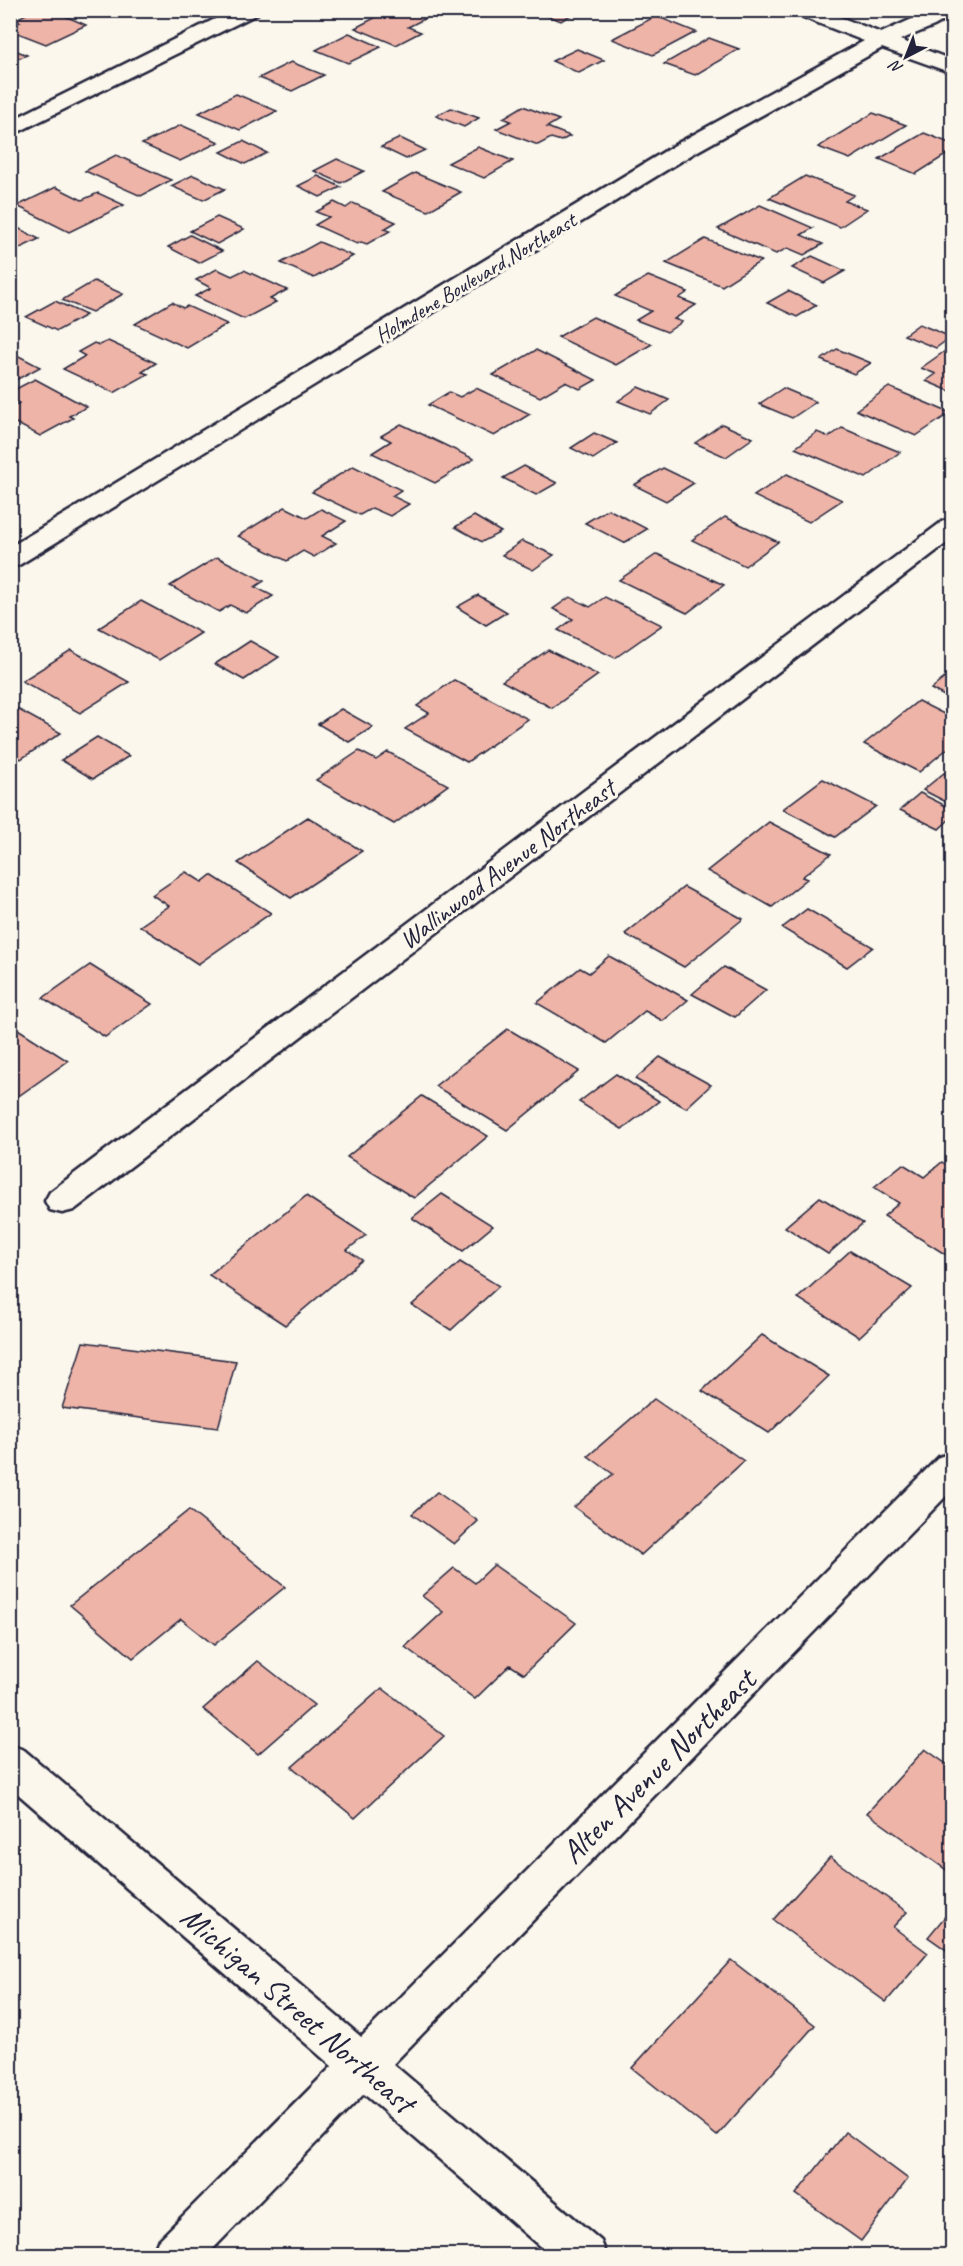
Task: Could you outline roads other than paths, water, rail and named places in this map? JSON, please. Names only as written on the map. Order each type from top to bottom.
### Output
[{"type":"street","points":[[10,130],[250,10]]},
{"type":"street","points":[[802,10],[952,67]]},
{"type":"street","name":"Holmdene Boulevard Northeast","points":[[10,560],[688,147],[880,40],[927,22],[948,10]]},
{"type":"street","name":"Wallinwood Avenue Northeast","points":[[62,1201],[952,527]]},
{"type":"street","name":"Alten Avenue Northeast","points":[[174,2256],[952,1467]]},
{"type":"street","name":"Michigan Street Northeast","points":[[10,1762],[585,2256]]}]
